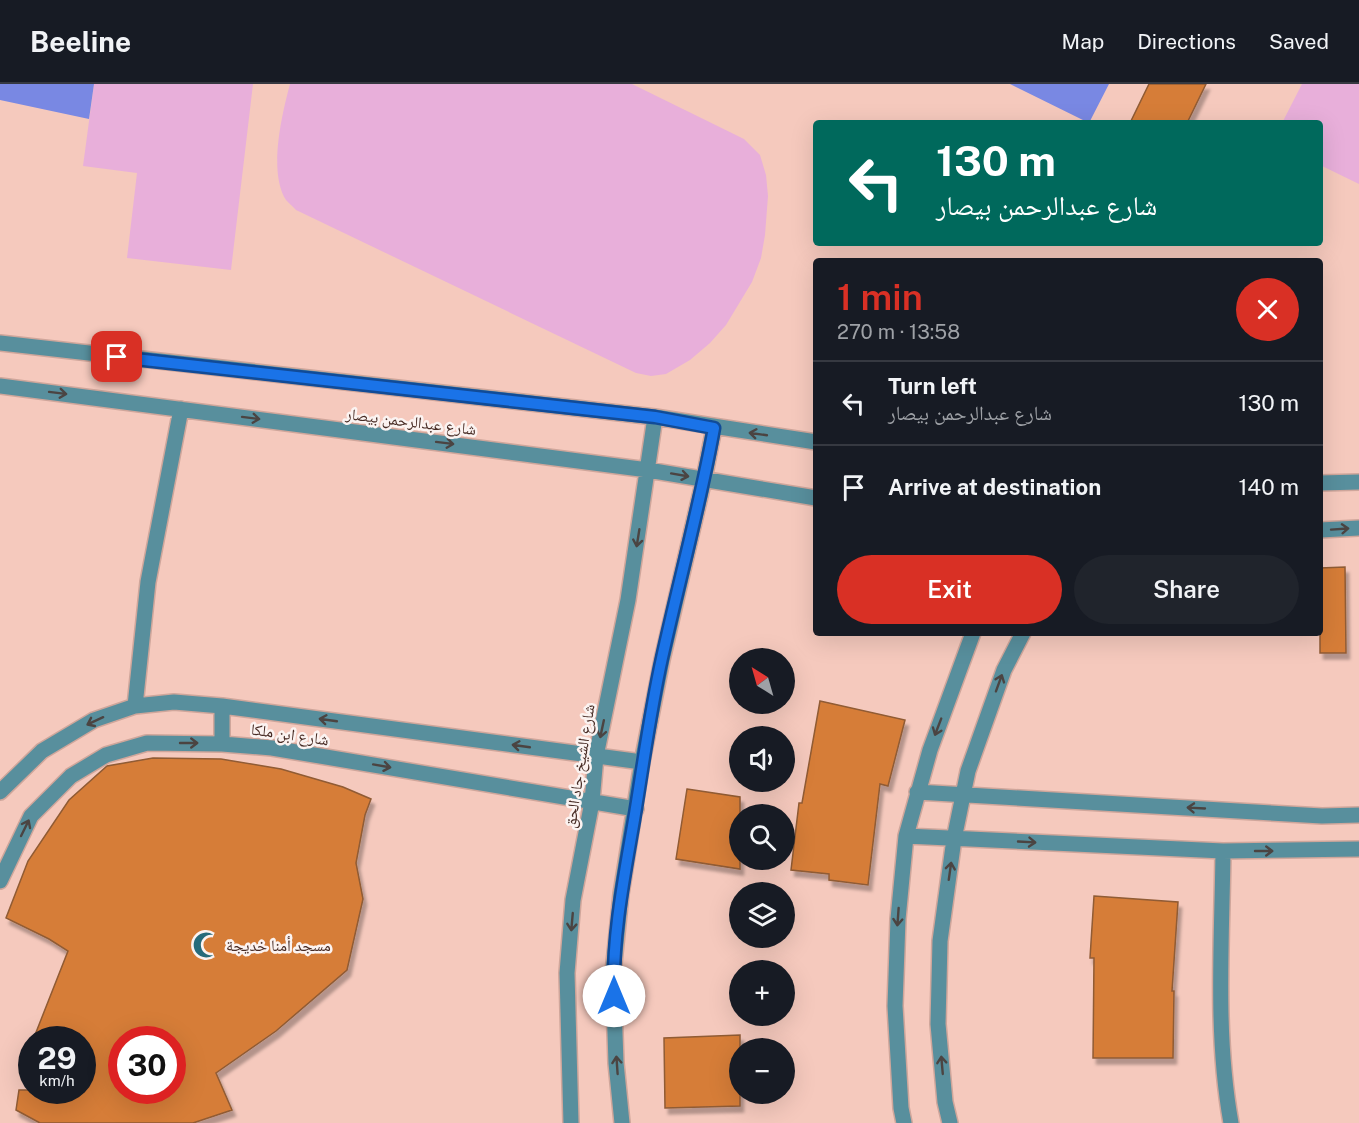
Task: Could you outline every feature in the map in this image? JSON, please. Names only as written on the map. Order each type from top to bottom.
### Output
[{"type":"street","name":"شارع عبدالرحمن بيصار","points":[[0,343],[655,417],[813,442]]},
{"type":"street","name":"شارع عبدالرحمن بيصار","points":[[0,386],[648,470],[813,497]]},
{"type":"street","points":[[135,706],[148,582],[181,409]]},
{"type":"street","name":"شارع الشيخ جاد الحق","points":[[571,1123],[567,973],[573,900],[592,802],[596,756],[628,600],[655,417]]},
{"type":"street","points":[[622,1123],[616,1063],[613,973],[621,894],[642,762],[662,660],[714,428]]},
{"type":"street","points":[[1323,483],[1359,482]]},
{"type":"street","points":[[1323,530],[1359,528]]},
{"type":"street","points":[[904,1123],[901,1108],[895,1006],[898,918],[906,836],[930,750],[973,636]]},
{"type":"street","points":[[950,1123],[945,1102],[938,1024],[940,941],[954,839],[968,771],[1004,670],[1021,636]]},
{"type":"street","name":"شارع ابن ملكا","points":[[0,792],[42,751],[94,720],[135,706],[174,702],[222,706],[642,762]]},
{"type":"street","points":[[222,706],[222,744]]},
{"type":"street","name":"شارع ابن ملكا","points":[[0,881],[31,816],[71,776],[106,755],[147,743],[222,744],[272,748],[636,809]]},
{"type":"street","points":[[917,792],[1310,815],[1359,815]]},
{"type":"street","points":[[906,836],[1223,852],[1359,849]]},
{"type":"street","points":[[1223,852],[1221,1031],[1224,1084],[1231,1123]]},
{"type":"shaded area","points":[[94,84],[253,84],[231,270],[127,258],[137,173],[83,166]]},
{"type":"shaded area","points":[[290,84],[632,84],[744,139],[760,155],[766,175],[768,196],[761,258],[752,282],[726,325],[690,360],[666,374],[651,376],[636,373],[296,210],[286,200],[281,188],[277,159],[283,111]]},
{"type":"shaded area","points":[[1302,84],[1359,84],[1359,184],[1323,166],[1323,120],[1284,120]]},
{"type":"water","points":[[0,84],[94,84],[89,119],[0,100]]},
{"type":"water","points":[[1010,84],[1109,84],[1091,120],[1083,120]]},
{"type":"building","points":[[1149,84],[1206,84],[1188,120],[1131,120]]},
{"type":"building","points":[[1345,567],[1346,653],[1320,653],[1320,636],[1323,636],[1323,568]]},
{"type":"building","points":[[820,701],[905,720],[888,786],[880,784],[868,885],[829,880],[829,874],[791,870],[795,870],[795,836],[799,803],[802,803]]},
{"type":"building","name":"مسجد أمنا خديجة","points":[[153,758],[221,759],[281,769],[343,787],[371,799],[365,815],[356,863],[363,899],[347,970],[276,1031],[216,1073],[232,1110],[193,1123],[40,1123],[16,1110],[18,1097],[18,1104],[96,1104],[96,1026],[39,1026],[68,951],[6,918],[28,861],[69,800],[107,766]]},
{"type":"building","points":[[687,789],[740,797],[740,804],[729,804],[729,867],[676,859]]},
{"type":"building","points":[[1094,896],[1178,902],[1172,991],[1174,991],[1173,1058],[1093,1058],[1094,958],[1090,958]]},
{"type":"building","points":[[740,1035],[740,1038],[729,1038],[729,1104],[740,1104],[740,1106],[665,1108],[664,1038]]},
{"type":"place","name":"مسجد أمنا خديجة","points":[[206,945]]},
{"type":"route","points":[[117,357],[655,417],[714,428],[662,660],[642,762],[621,894],[613,973],[614,996]]}]
